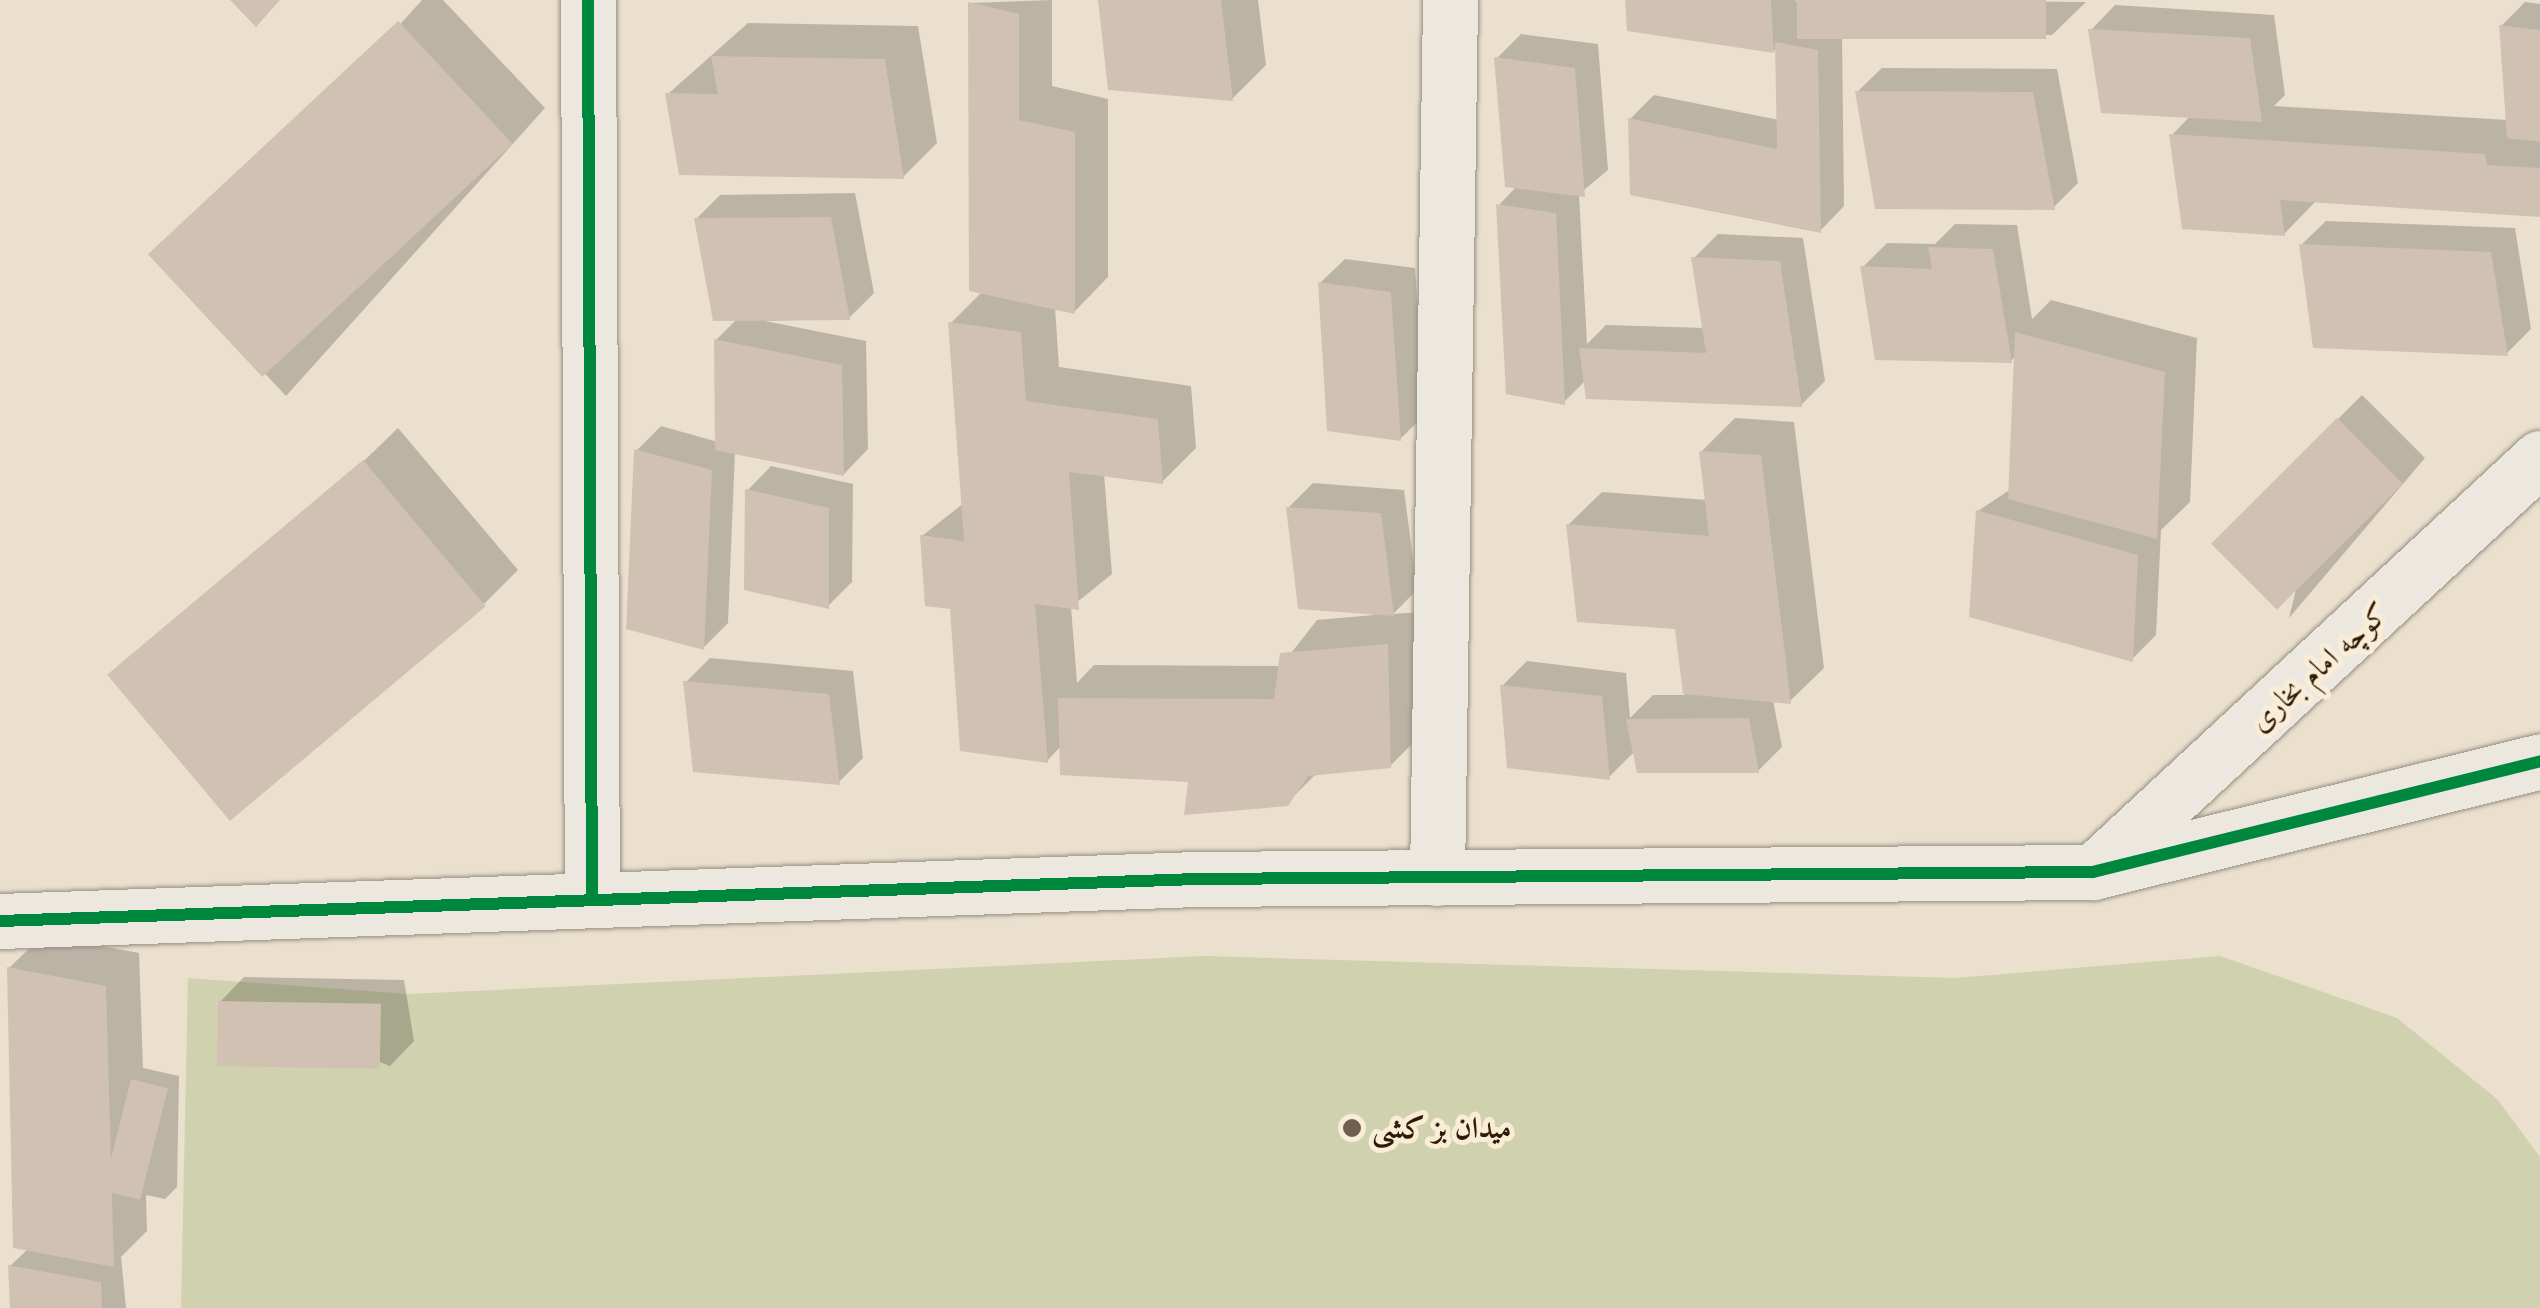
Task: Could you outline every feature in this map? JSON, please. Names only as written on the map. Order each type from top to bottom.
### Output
[{"type":"street","points":[[588,0],[592,900]]},
{"type":"street","points":[[1437,878],[1450,0]]},
{"type":"street","name":"کوچه امام بخاری","points":[[2093,872],[2540,458]]},
{"type":"street","points":[[0,921],[592,900],[1437,878],[2093,872],[2540,762]]},
{"type":"green space","name":"میدان بز کشی","points":[[1204,956],[1955,978],[2220,956],[2397,1018],[2497,1099],[2540,1157],[2540,1308],[181,1308],[188,978],[409,994]]},
{"type":"building","points":[[230,0],[280,0],[256,27]]},
{"type":"building","points":[[1098,0],[1221,0],[1233,101],[1108,90]]},
{"type":"building","points":[[1625,0],[1771,0],[1774,53],[1627,31]]},
{"type":"building","points":[[1797,0],[2046,0],[2046,39],[1797,39]]},
{"type":"building","points":[[968,2],[1019,14],[1019,120],[1075,132],[1075,314],[969,291]]},
{"type":"building","points":[[398,21],[513,144],[262,377],[148,254]]},
{"type":"building","points":[[2499,25],[2540,30],[2540,142],[2507,138]]},
{"type":"building","points":[[2088,29],[2250,38],[2262,122],[2101,113]]},
{"type":"building","points":[[1775,42],[1818,50],[1821,233],[1630,195],[1628,118],[1777,149]]},
{"type":"building","points":[[711,56],[885,59],[904,179],[679,175],[665,93],[718,94]]},
{"type":"building","points":[[1494,57],[1575,68],[1585,197],[1505,187]]},
{"type":"building","points":[[1855,91],[2033,92],[2055,210],[1875,209]]},
{"type":"building","points":[[2169,134],[2485,154],[2487,165],[2540,168],[2540,217],[2280,200],[2285,236],[2182,229]]},
{"type":"building","points":[[1496,204],[1556,213],[1565,405],[1506,394]]},
{"type":"building","points":[[831,217],[850,320],[713,321],[694,218]]},
{"type":"building","points":[[2299,244],[2491,252],[2508,356],[2313,348]]},
{"type":"building","points":[[1928,247],[1993,249],[2012,363],[1875,360],[1860,266],[1932,269]]},
{"type":"building","points":[[1691,257],[1780,261],[1802,407],[1586,399],[1579,348],[1706,353]]},
{"type":"building","points":[[1318,282],[1391,292],[1401,441],[1327,431]]},
{"type":"building","points":[[948,322],[1021,332],[1026,401],[1158,419],[1163,484],[1069,472],[1079,610],[1035,604],[1048,763],[960,751],[950,609],[925,606],[920,535],[964,541]]},
{"type":"building","points":[[2015,332],[2165,372],[2157,539],[2008,499]]},
{"type":"building","points":[[714,339],[842,365],[844,476],[715,450]]},
{"type":"building","points":[[2337,418],[2403,484],[2277,610],[2211,544]]},
{"type":"building","points":[[634,449],[712,470],[704,650],[626,629]]},
{"type":"building","points":[[1699,451],[1761,455],[1791,704],[1683,694],[1675,629],[1577,622],[1566,524],[1709,536]]},
{"type":"building","points":[[363,460],[486,606],[230,821],[107,675]]},
{"type":"building","points":[[745,489],[829,508],[829,609],[744,590]]},
{"type":"building","points":[[1286,507],[1381,513],[1394,616],[1298,609]]},
{"type":"building","points":[[1976,510],[2138,555],[2133,662],[1969,617]]},
{"type":"building","points":[[1388,644],[1391,768],[1308,776],[1288,806],[1184,815],[1188,782],[1060,775],[1058,698],[1274,699],[1280,653]]},
{"type":"building","points":[[683,681],[829,694],[840,785],[693,772]]},
{"type":"building","points":[[1500,685],[1602,696],[1610,780],[1507,768]]},
{"type":"building","points":[[1749,718],[1759,773],[1637,773],[1626,719]]},
{"type":"building","points":[[7,967],[106,986],[114,1267],[13,1248]]},
{"type":"building","points":[[218,1001],[381,1004],[380,1069],[217,1066]]},
{"type":"building","points":[[131,1079],[168,1088],[140,1200],[103,1191]]},
{"type":"building","points":[[8,1265],[101,1282],[102,1308],[10,1308]]},
{"type":"cycle path","points":[[588,0],[592,900]]},
{"type":"cycle path","points":[[0,921],[1198,879],[2093,872],[2540,761]]},
{"type":"place","name":"میدان بز کشی","points":[[1352,1128]]}]
